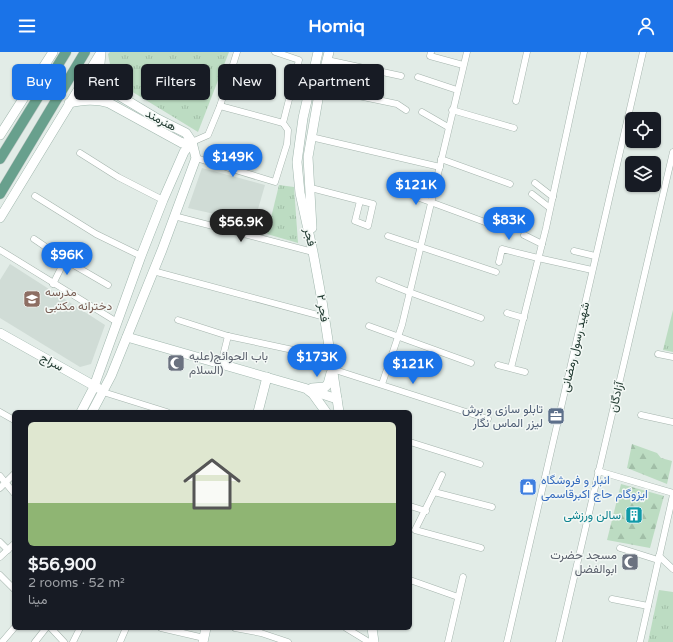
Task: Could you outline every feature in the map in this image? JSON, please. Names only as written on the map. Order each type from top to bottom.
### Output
[{"type":"main road","points":[[0,159],[66,52]]},
{"type":"main road","points":[[0,194],[85,52]]},
{"type":"street","points":[[0,135],[52,52]]},
{"type":"street","points":[[0,218],[101,52]]},
{"type":"street","name":"هنرمند","points":[[100,64],[101,52]]},
{"type":"street","points":[[82,410],[94,386],[140,256],[163,200],[184,152],[192,142],[208,135],[220,106],[237,52]]},
{"type":"street","points":[[275,52],[299,60],[283,123]]},
{"type":"street","name":"فجر","points":[[313,252],[300,193],[297,162],[303,118],[318,52]]},
{"type":"street","points":[[431,52],[430,56],[464,65]]},
{"type":"street","points":[[382,384],[398,337],[410,292],[466,52]]},
{"type":"street","points":[[516,101],[527,52]]},
{"type":"street","points":[[511,368],[553,197],[584,52]]},
{"type":"street","name":"شهید رسول رمضانی","points":[[507,642],[643,52]]},
{"type":"street","points":[[328,56],[401,76]]},
{"type":"street","points":[[418,77],[457,90]]},
{"type":"street","name":"هنرمند","points":[[69,103],[85,100],[98,100],[109,103],[182,143],[192,142],[186,133],[126,100]]},
{"type":"street","name":"فجر","points":[[313,252],[311,188],[308,157],[318,100]]},
{"type":"street","points":[[378,100],[397,104],[406,110]]},
{"type":"street","points":[[196,158],[275,182],[287,144],[288,130],[283,123],[220,106]]},
{"type":"street","points":[[452,110],[514,128]]},
{"type":"street","points":[[422,112],[448,127]]},
{"type":"street","points":[[311,137],[440,167]]},
{"type":"street","points":[[93,410],[111,376],[127,337],[196,158],[192,142]]},
{"type":"street","name":"آزادگان","points":[[559,642],[673,152]]},
{"type":"street","points":[[80,154],[118,177],[163,200]]},
{"type":"street","points":[[441,159],[510,184]]},
{"type":"street","points":[[535,183],[553,197]]},
{"type":"street","points":[[311,188],[360,201]]},
{"type":"street","points":[[406,193],[493,225]]},
{"type":"street","points":[[532,194],[550,208]]},
{"type":"street","points":[[35,196],[96,234],[140,256]]},
{"type":"street","points":[[174,216],[313,252]]},
{"type":"street","points":[[524,235],[542,244]]},
{"type":"street","points":[[388,236],[496,272]]},
{"type":"street","points":[[34,239],[108,285]]},
{"type":"street","points":[[499,262],[502,249],[592,270]]},
{"type":"street","points":[[0,250],[117,322]]},
{"type":"street","points":[[574,251],[596,256]]},
{"type":"street","name":"فجر ۲","points":[[313,252],[325,317],[339,410]]},
{"type":"street","points":[[53,284],[66,260]]},
{"type":"street","points":[[153,271],[325,317]]},
{"type":"street","points":[[379,280],[482,318]]},
{"type":"street","points":[[506,313],[524,318]]},
{"type":"street","points":[[178,320],[228,336],[292,350]]},
{"type":"street","points":[[368,326],[471,363]]},
{"type":"street","name":"سراج","points":[[0,333],[103,392]]},
{"type":"street","points":[[221,364],[228,336]]},
{"type":"street","points":[[127,337],[304,388],[337,400]]},
{"type":"street","points":[[658,354],[673,357]]},
{"type":"street","points":[[498,365],[524,372]]},
{"type":"street","points":[[304,388],[325,387],[328,384],[332,369],[488,419]]},
{"type":"street","points":[[259,410],[267,377]]},
{"type":"street","points":[[304,388],[313,394],[325,410]]},
{"type":"street","points":[[103,392],[161,410]]},
{"type":"street","points":[[0,412],[12,419]]},
{"type":"street","points":[[641,415],[673,422]]},
{"type":"street","points":[[412,443],[480,464]]},
{"type":"street","points":[[598,471],[673,494],[640,642]]},
{"type":"street","points":[[442,475],[426,511],[415,530],[481,548]]},
{"type":"street","points":[[0,476],[12,490]]},
{"type":"street","points":[[0,488],[12,476]]},
{"type":"street","points":[[434,492],[492,507]]},
{"type":"street","points":[[412,507],[426,511]]},
{"type":"street","points":[[0,542],[8,550]]},
{"type":"street","points":[[0,557],[12,546]]},
{"type":"street","points":[[620,548],[659,558],[673,569]]},
{"type":"street","points":[[0,575],[12,587]]},
{"type":"street","points":[[448,642],[463,577]]},
{"type":"street","points":[[412,581],[458,597]]},
{"type":"street","points":[[612,598],[648,606]]},
{"type":"street","points":[[2,642],[12,630]]},
{"type":"street","points":[[35,642],[44,630]]},
{"type":"street","points":[[53,630],[64,642]]},
{"type":"street","points":[[72,642],[79,630]]},
{"type":"street","points":[[120,642],[125,630]]},
{"type":"street","points":[[168,630],[204,640],[206,630]]},
{"type":"street","points":[[243,630],[288,642]]},
{"type":"street","points":[[349,630],[370,642]]},
{"type":"street","points":[[372,630],[374,642]]},
{"type":"shaded area","points":[[202,168],[265,185],[254,223],[188,208]]},
{"type":"shaded area","name":"مدرسه دخترانه مکتبی","points":[[10,264],[105,325],[91,364],[80,367],[0,318],[0,280]]},
{"type":"green space","points":[[110,52],[229,52],[224,64],[218,64],[218,80],[198,132],[146,100],[210,100],[210,64],[141,64],[141,97],[133,92],[133,64],[110,64],[108,54]]},
{"type":"green space","points":[[279,185],[294,187],[298,243],[267,234]]},
{"type":"green space","points":[[673,310],[673,352],[663,350]]},
{"type":"green space","points":[[632,444],[657,453],[661,458],[672,461],[667,484],[627,468]]},
{"type":"green space","points":[[621,484],[664,496],[650,548],[607,540]]},
{"type":"green space","points":[[659,590],[673,592],[673,642],[648,642]]},
{"type":"place","name":"مدرسه دخترانه مکتبی","points":[[32,299]]},
{"type":"place","name":"باب الحوائج(علیه السلام)","points":[[176,363]]},
{"type":"place","name":"تابلو سازی و برش لیزر الماس نگار","points":[[556,416]]},
{"type":"place","name":"انبار و فروشگاه ایزوگام حاج اکبرقاسمی","points":[[528,487]]},
{"type":"place","name":"سالن ورزشی","points":[[634,515]]},
{"type":"place","name":"مسجد حضرت ابوالفضل","points":[[630,562]]}]
